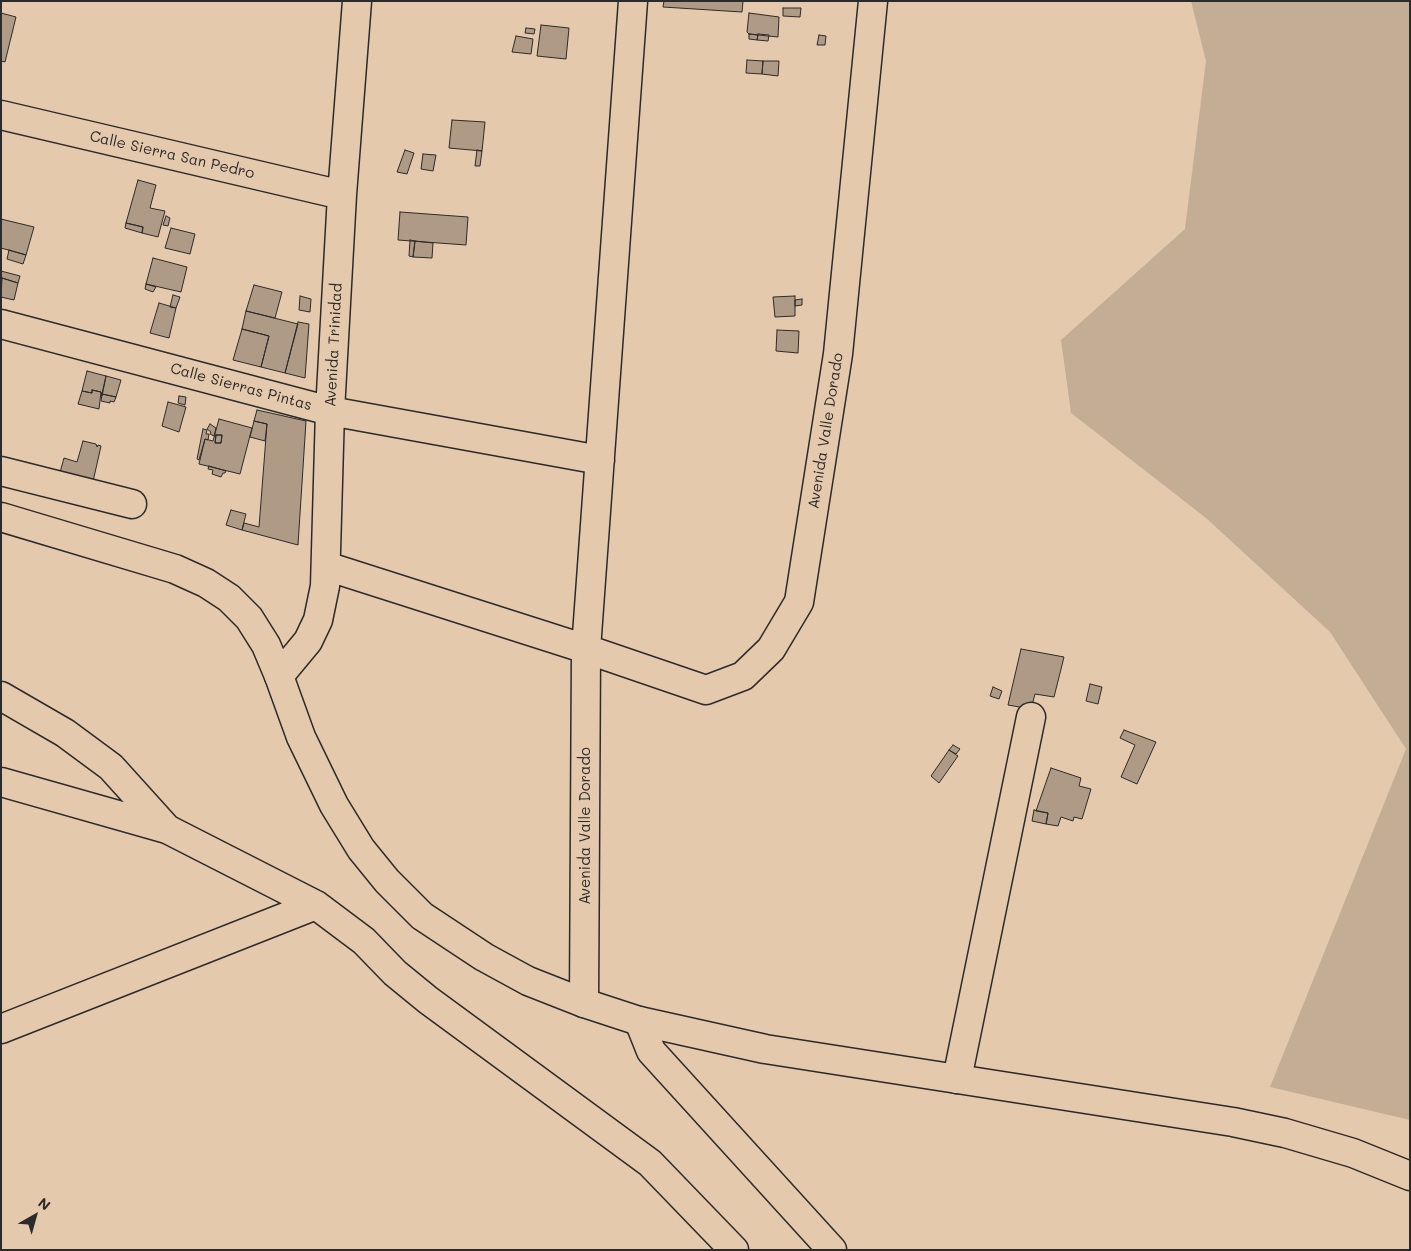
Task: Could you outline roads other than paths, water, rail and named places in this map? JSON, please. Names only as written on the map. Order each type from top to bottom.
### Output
[{"type":"street","name":"Avenida Valle Dorado","points":[[584,1003],[586,649],[633,1]]},
{"type":"street","name":"Avenida Valle Dorado","points":[[586,649],[706,690],[744,676],[772,649],[800,602],[838,354],[873,1]]},
{"type":"street","name":"Avenida Trinidad","points":[[279,676],[308,641],[318,620],[325,586],[330,411],[353,3]]},
{"type":"street","name":"Calle Sierra San Pedro","points":[[1,114],[342,195]]},
{"type":"street","name":"Calle Sierras Pintas","points":[[1,324],[330,411],[600,460]]},
{"type":"street","points":[[1,471],[132,504]]},
{"type":"street","points":[[1,517],[175,569],[206,583],[229,598],[249,618],[266,645],[301,737],[334,805],[361,849],[387,881],[422,916],[484,957],[528,981],[584,1003],[639,1021],[765,1049],[1242,1123],[1285,1133],[1353,1154],[1410,1176]]},
{"type":"street","points":[[326,566],[586,649]]},
{"type":"street","points":[[1,696],[65,733],[111,768],[167,829]]},
{"type":"street","points":[[957,1079],[1031,717]]},
{"type":"street","points":[[1,782],[167,829],[316,905],[364,941],[395,973],[428,1000],[650,1162],[734,1250]]},
{"type":"street","points":[[1,1029],[316,905]]},
{"type":"street","points":[[639,1021],[651,1051],[832,1250]]}]
